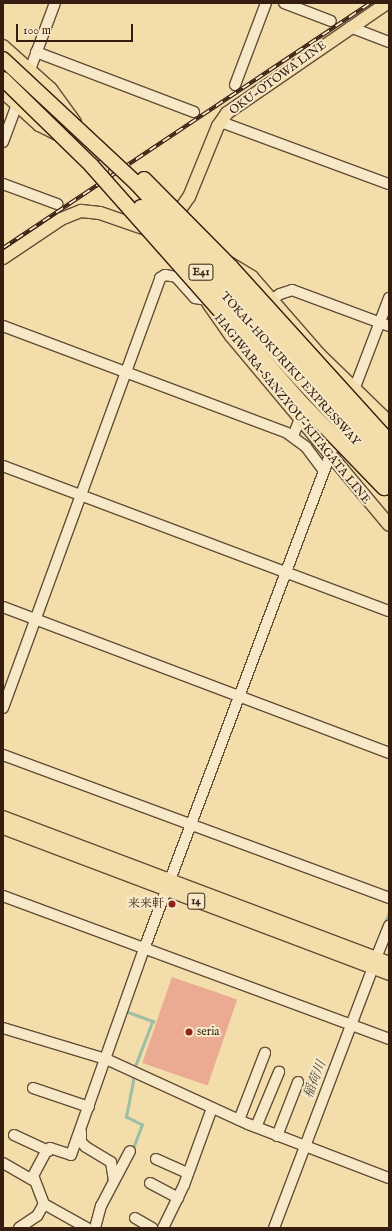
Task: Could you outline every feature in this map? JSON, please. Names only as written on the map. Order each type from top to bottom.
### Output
[{"type":"highway","name":"TOKAI-HOKURIKU EXPRESSWAY","points":[[3,59],[63,113],[136,183],[389,458]]},
{"type":"highway","points":[[3,78],[91,165],[298,399],[387,482]]},
{"type":"highway","points":[[63,113],[116,154],[177,210],[389,441]]},
{"type":"main road","name":"OKU-OTOWA LINE","points":[[167,225],[189,197],[221,122],[253,93],[387,3]]},
{"type":"main road","name":"HAGIWARA-SANZYOU-KITAGATA LINE","points":[[3,46],[58,96],[97,154],[167,225],[192,245],[244,271],[354,390],[389,422]]},
{"type":"main road","name":"HAGIWARA-SANZYOU-KITAGATA LINE","points":[[3,92],[39,125],[97,154]]},
{"type":"main road","points":[[3,258],[61,219],[81,211],[100,213],[148,231],[167,225]]},
{"type":"main road","name":"HAGIWARA-SANZYOU-KITAGATA LINE","points":[[167,225],[180,245],[206,300],[231,336],[301,416],[330,454],[389,525]]},
{"type":"main road","name":"14","points":[[3,817],[168,885],[374,963],[389,974]]},
{"type":"main road","name":"14","points":[[3,828],[168,885]]},
{"type":"main road","name":"14","points":[[374,963],[389,962]]},
{"type":"street","points":[[3,142],[55,3]]},
{"type":"street","points":[[235,84],[266,3]]},
{"type":"street","points":[[284,3],[331,21]]},
{"type":"street","points":[[350,27],[389,42]]},
{"type":"street","points":[[36,52],[194,112]]},
{"type":"street","points":[[221,122],[389,184]]},
{"type":"street","points":[[3,184],[57,204]]},
{"type":"street","points":[[3,708],[37,620],[125,372],[162,276],[176,277],[195,298],[206,300]]},
{"type":"street","points":[[231,336],[272,300],[292,290],[385,324]]},
{"type":"street","points":[[33,1180],[50,1148],[71,1155],[144,949],[354,390],[385,324],[389,298]]},
{"type":"street","points":[[3,326],[293,436],[306,447],[324,471]]},
{"type":"street","points":[[293,436],[301,416]]},
{"type":"street","points":[[3,466],[286,571],[389,611]]},
{"type":"street","points":[[3,607],[389,753]]},
{"type":"street","points":[[3,755],[191,823],[389,898]]},
{"type":"street","points":[[3,896],[389,1039]]},
{"type":"street","points":[[274,1228],[389,924]]},
{"type":"street","points":[[3,1028],[106,1059],[239,1120],[389,1178]]},
{"type":"street","points":[[239,1120],[265,1052]]},
{"type":"street","points":[[256,1127],[279,1072]]},
{"type":"street","points":[[278,1136],[298,1082]]},
{"type":"street","points":[[33,1088],[89,1107]]},
{"type":"street","points":[[163,1228],[178,1198],[212,1108]]},
{"type":"street","points":[[81,1130],[81,1142],[86,1147],[111,1162],[114,1180]]},
{"type":"street","points":[[14,1135],[48,1151]]},
{"type":"street","points":[[96,1228],[101,1206],[130,1151]]},
{"type":"street","points":[[156,1159],[188,1173]]},
{"type":"street","points":[[3,1163],[33,1180],[44,1204],[87,1228]]},
{"type":"street","points":[[150,1183],[178,1198]]},
{"type":"street","points":[[19,1228],[37,1216],[44,1204]]},
{"type":"street","points":[[135,1218],[152,1228]]},
{"type":"building","name":"seria","points":[[172,977],[237,999],[208,1086],[142,1063]]},
{"type":"waterway","name":"稲荷川","points":[[385,923],[389,912]]},
{"type":"waterway","points":[[128,1012],[153,1021],[136,1065]]},
{"type":"waterway","points":[[133,1148],[142,1125],[126,1117],[134,1076]]},
{"type":"railway","points":[[3,248],[371,3]]},
{"type":"place","name":"来来軒","points":[[172,904]]},
{"type":"place","name":"seria","points":[[189,1032]]}]
